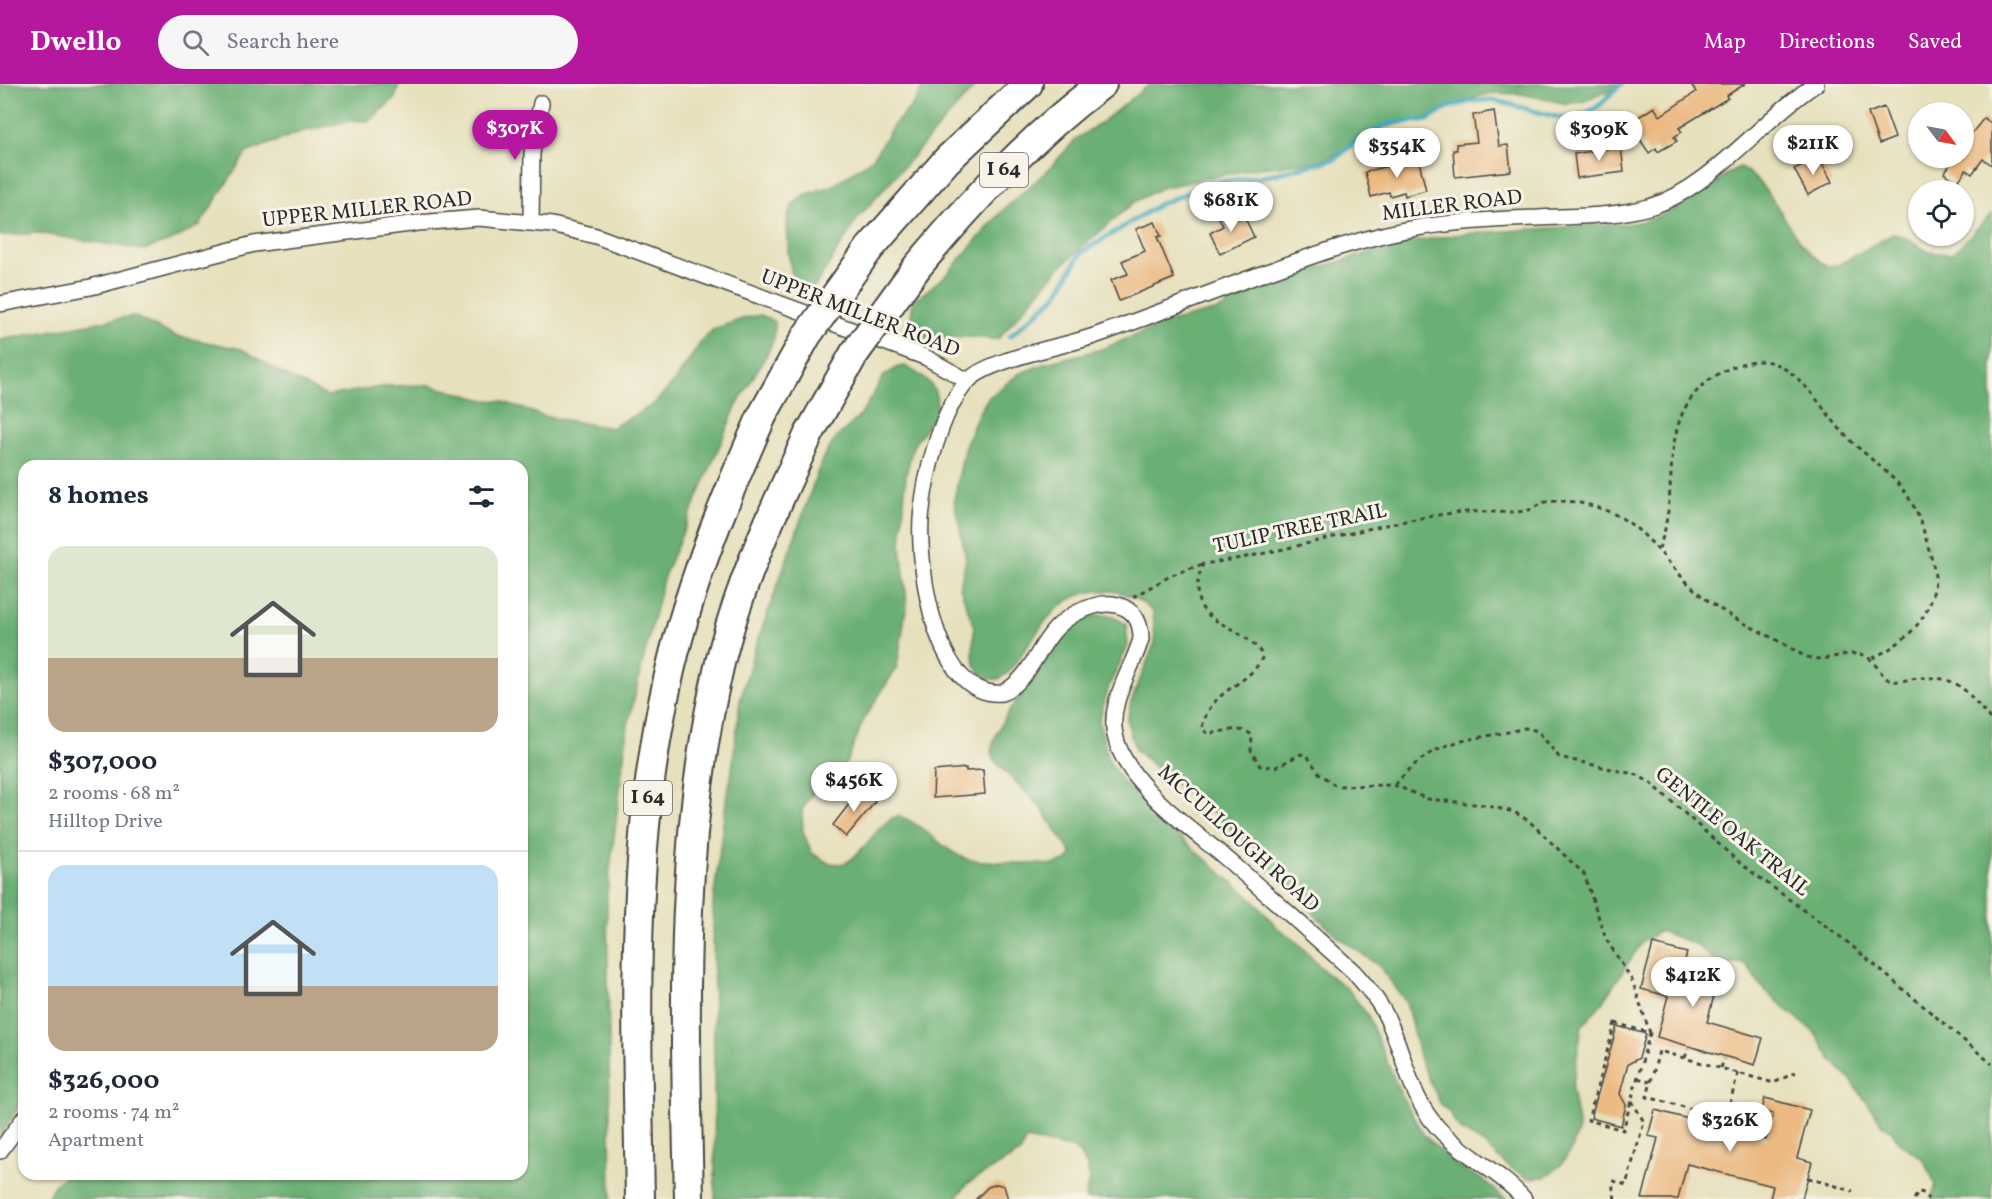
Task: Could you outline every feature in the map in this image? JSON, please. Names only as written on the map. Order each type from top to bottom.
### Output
[{"type":"highway","name":"I 64","points":[[640,1199],[637,1004],[643,834],[652,759],[666,684],[684,617],[728,492],[762,416],[807,335],[869,249],[947,160],[1028,84]]},
{"type":"highway","name":"I 64","points":[[689,1199],[685,977],[687,893],[693,813],[703,744],[720,664],[743,590],[772,513],[809,434],[854,354],[917,267],[1001,172],[1039,136],[1102,84]]},
{"type":"street","name":"MILLER ROAD","points":[[968,381],[994,365],[1080,340],[1309,256],[1372,236],[1452,223],[1613,214],[1655,206],[1705,177],[1778,111],[1816,84]]},
{"type":"street","points":[[531,223],[532,153],[541,103]]},
{"type":"street","name":"UPPER MILLER ROAD","points":[[0,304],[91,287],[254,244],[469,218],[531,223],[577,230],[621,244],[925,357],[968,381]]},
{"type":"street","name":"MCCULLOUGH ROAD","points":[[968,381],[944,425],[928,476],[921,522],[924,568],[932,613],[939,637],[957,672],[980,692],[1002,693],[1021,680],[1046,639],[1073,614],[1108,604],[1118,605],[1134,614],[1141,628],[1141,639],[1114,715],[1115,734],[1124,759],[1136,776],[1164,804],[1354,972],[1384,1011],[1410,1082],[1428,1114],[1454,1143],[1502,1177],[1524,1199]]},
{"type":"street","points":[[0,1151],[18,1126]]},
{"type":"path","points":[[1659,549],[1667,522],[1674,449],[1686,407],[1699,389],[1730,369],[1755,361],[1777,364],[1798,380],[1846,436],[1901,487],[1922,523],[1935,577],[1932,598],[1925,615],[1909,634],[1889,650],[1870,659],[1891,681],[1936,678],[1950,680],[1962,686],[1992,722]]},
{"type":"path","name":"TULIP TREE TRAIL","points":[[1650,1033],[1632,980],[1606,939],[1584,874],[1529,821],[1514,812],[1484,805],[1428,799],[1394,785],[1376,783],[1347,788],[1336,786],[1319,773],[1308,757],[1301,754],[1269,768],[1254,759],[1251,750],[1252,735],[1246,730],[1233,729],[1208,734],[1202,728],[1205,714],[1219,696],[1259,665],[1263,656],[1257,645],[1209,615],[1199,604],[1197,589],[1203,564],[1264,555],[1376,527],[1452,513],[1527,511],[1544,502],[1565,501],[1597,507],[1621,518],[1659,549],[1692,588],[1731,616],[1804,656],[1817,660],[1860,654],[1870,659]]},
{"type":"path","points":[[1130,600],[1172,575],[1203,564]]},
{"type":"path","name":"GENTLE OAK TRAIL","points":[[1394,785],[1406,771],[1431,752],[1448,744],[1525,728],[1538,731],[1559,757],[1637,775],[1710,834],[1741,864],[1846,941],[1992,1064]]},
{"type":"path","points":[[1615,1023],[1650,1033],[1623,1130],[1588,1120],[1615,1023]]},
{"type":"path","points":[[1685,1058],[1688,1049]]},
{"type":"path","points":[[1738,1073],[1726,1118],[1647,1097],[1659,1051],[1774,1083],[1798,1071]]},
{"type":"path","points":[[1721,1068],[1724,1059]]},
{"type":"path","points":[[1638,1078],[1651,1082]]},
{"type":"path","points":[[1616,1199],[1612,1183],[1614,1181],[1626,1185],[1644,1122],[1632,1100]]},
{"type":"path","points":[[1808,1178],[1853,1191]]},
{"type":"path","points":[[1914,1199],[1919,1192],[1924,1193],[1928,1199]]},
{"type":"green space","points":[[0,84],[399,84],[395,98],[369,121],[354,120],[300,132],[246,153],[200,225],[173,240],[144,250],[37,233],[0,236]]},
{"type":"green space","points":[[924,84],[977,84],[858,218],[815,286],[801,294],[793,282],[788,251],[787,219],[793,204],[805,195],[834,185],[873,158],[893,126],[916,101]]},
{"type":"green space","points":[[1150,84],[1624,84],[1582,102],[1567,104],[1522,94],[1493,93],[1476,97],[1426,118],[1383,128],[1329,158],[1251,169],[1161,188],[1134,202],[1060,267],[998,339],[969,337],[937,339],[924,337],[909,330],[913,302],[946,275],[1003,210],[1047,171],[1077,138],[1102,122]]},
{"type":"green space","points":[[1740,167],[1754,177],[1765,189],[1802,244],[1827,266],[1838,265],[1893,234],[1908,240],[1908,246],[1919,246],[1929,252],[1952,254],[1960,246],[1974,246],[1974,231],[1992,213],[1992,1199],[1931,1199],[1936,1185],[1923,1159],[1899,1142],[1891,1130],[1883,1125],[1853,1083],[1831,1059],[1815,1033],[1758,983],[1748,966],[1738,963],[1718,963],[1695,944],[1660,931],[1642,942],[1602,1003],[1582,1026],[1572,1089],[1579,1129],[1572,1148],[1561,1165],[1545,1177],[1527,1178],[1505,1164],[1484,1144],[1459,1129],[1449,1112],[1441,1105],[1420,1060],[1406,1002],[1380,967],[1337,936],[1315,915],[1303,898],[1265,867],[1239,835],[1210,809],[1173,783],[1135,749],[1127,721],[1131,702],[1155,642],[1153,612],[1128,595],[1101,591],[1087,593],[1061,606],[1049,617],[1008,673],[999,679],[989,679],[980,673],[975,665],[974,627],[960,587],[966,559],[954,500],[964,449],[978,414],[988,398],[1019,374],[1046,363],[1102,349],[1165,323],[1223,308],[1230,301],[1280,280],[1397,244],[1462,234],[1624,224],[1651,219],[1689,201]]},
{"type":"green space","points":[[761,315],[775,322],[774,338],[736,407],[663,579],[628,724],[607,894],[611,1199],[46,1199],[55,1184],[60,1180],[528,1180],[528,460],[18,460],[18,1108],[0,1136],[0,340],[133,316],[175,336],[242,349],[286,376],[327,396],[387,386],[429,385],[485,400],[501,401],[543,416],[611,428],[653,405],[675,381],[703,339],[714,329]]},
{"type":"green space","points":[[905,366],[930,384],[934,389],[937,404],[936,413],[913,446],[906,475],[901,546],[907,603],[897,667],[863,721],[848,760],[844,765],[823,776],[802,810],[803,832],[812,853],[828,863],[844,864],[859,852],[879,829],[892,818],[899,816],[918,826],[951,851],[969,860],[1053,865],[1068,860],[1072,854],[1042,809],[993,759],[991,752],[997,732],[1007,714],[1059,641],[1082,620],[1095,615],[1110,616],[1126,624],[1128,646],[1109,686],[1099,721],[1108,759],[1120,779],[1153,814],[1252,899],[1278,928],[1297,942],[1326,973],[1347,988],[1368,1016],[1401,1095],[1424,1135],[1453,1163],[1486,1182],[1506,1199],[1085,1199],[1089,1179],[1087,1166],[1079,1153],[1072,1148],[1026,1139],[1020,1153],[968,1183],[955,1199],[715,1199],[713,903],[740,701],[753,654],[823,457],[837,437],[860,416],[884,376],[898,367]]},
{"type":"building","points":[[1691,84],[1745,84],[1726,96],[1728,98],[1679,128],[1682,132],[1674,137],[1677,141],[1658,152],[1656,148],[1649,153],[1629,123],[1654,107],[1660,116],[1696,92]]},
{"type":"building","points":[[1884,107],[1895,138],[1879,144],[1868,113]]},
{"type":"building","points":[[1494,111],[1499,146],[1508,145],[1511,171],[1455,177],[1453,150],[1457,150],[1456,144],[1477,142],[1473,115]]},
{"type":"building","points":[[1984,118],[1992,124],[1992,165],[1983,159],[1972,174],[1966,170],[1959,180],[1953,180],[1944,173],[1948,168],[1974,168],[1974,130]]},
{"type":"building","points":[[1621,146],[1624,172],[1577,178],[1574,154]]},
{"type":"building","points":[[1819,157],[1832,182],[1808,195],[1794,169]]},
{"type":"building","points":[[1418,158],[1426,190],[1405,196],[1404,192],[1390,196],[1389,192],[1371,197],[1365,172]]},
{"type":"building","points":[[1233,211],[1237,219],[1244,216],[1254,237],[1220,254],[1210,233],[1223,226],[1219,218]]},
{"type":"building","points":[[1155,222],[1161,236],[1157,237],[1174,278],[1119,301],[1111,280],[1128,274],[1122,261],[1145,251],[1136,229]]},
{"type":"building","points":[[966,768],[966,771],[983,770],[985,794],[933,798],[934,771]]},
{"type":"building","points":[[860,790],[875,802],[846,837],[833,825]]},
{"type":"building","points":[[1653,944],[1687,953],[1683,967],[1719,977],[1707,1022],[1763,1038],[1755,1065],[1657,1037],[1668,996],[1641,989]]},
{"type":"building","points":[[1617,1026],[1646,1034],[1639,1058],[1628,1064],[1620,1094],[1626,1105],[1621,1126],[1591,1118]]},
{"type":"building","points":[[1765,1098],[1810,1110],[1797,1158],[1812,1162],[1802,1199],[1770,1199],[1773,1186],[1687,1164],[1678,1199],[1642,1199],[1658,1138],[1648,1136],[1655,1110],[1766,1140],[1773,1114],[1762,1111]]},
{"type":"building","points":[[997,1184],[1004,1186],[1008,1199],[976,1199],[988,1187]]},
{"type":"waterway","points":[[1010,336],[1056,296],[1081,253],[1160,204],[1212,183],[1266,176],[1335,159],[1356,141],[1390,123],[1428,120],[1448,107],[1471,101],[1493,100],[1557,117],[1580,117],[1600,105],[1621,84]]}]
